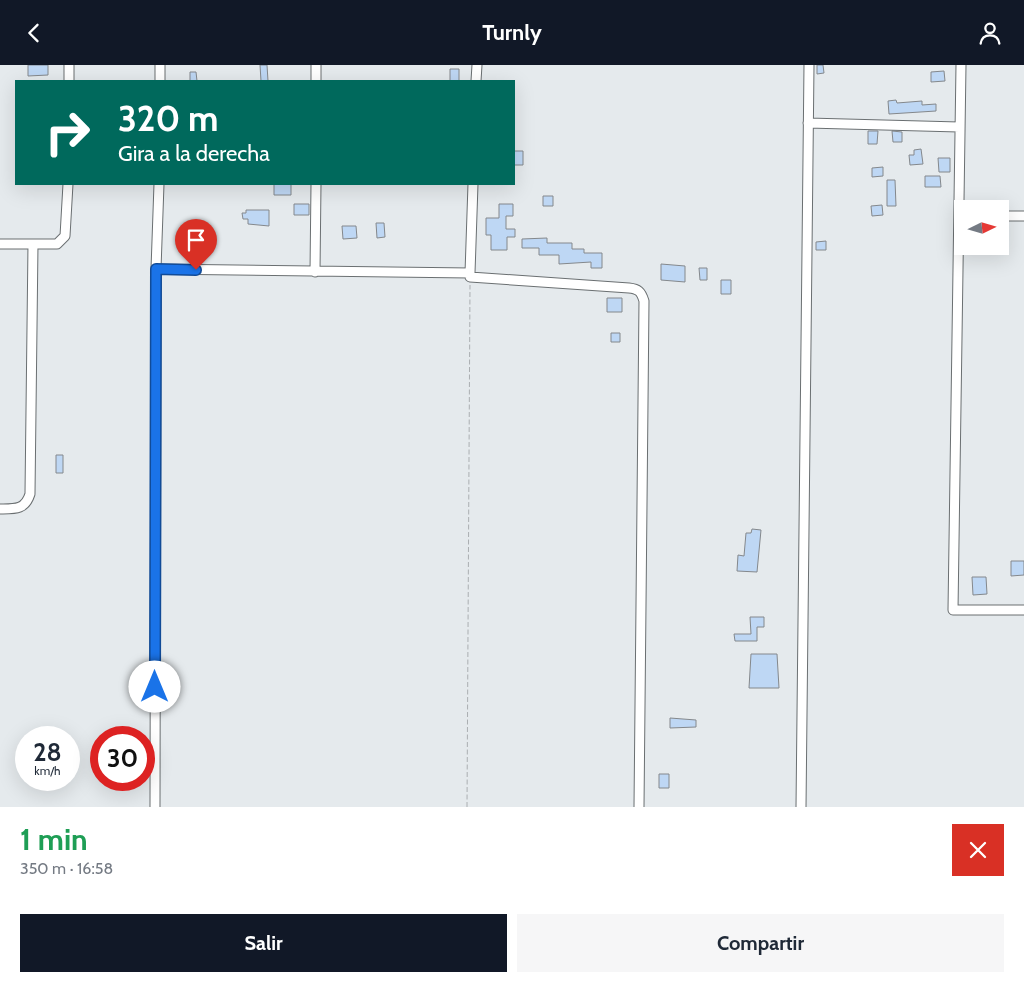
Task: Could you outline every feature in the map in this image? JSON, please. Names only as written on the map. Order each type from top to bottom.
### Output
[{"type":"street","points":[[69,65],[69,80]]},
{"type":"street","points":[[160,65],[160,80]]},
{"type":"street","points":[[316,65],[316,80]]},
{"type":"street","points":[[476,65],[476,80]]},
{"type":"street","points":[[801,807],[809,65]]},
{"type":"street","points":[[960,200],[961,65]]},
{"type":"street","points":[[808,123],[959,127]]},
{"type":"street","points":[[0,244],[57,244],[65,236],[68,185]]},
{"type":"street","points":[[155,807],[156,269],[159,185]]},
{"type":"street","points":[[315,272],[316,185]]},
{"type":"street","points":[[156,269],[470,273],[473,185]]},
{"type":"street","points":[[1009,216],[1024,216]]},
{"type":"street","points":[[0,509],[20,509],[27,503],[30,494],[33,244]]},
{"type":"street","points":[[959,255],[954,611],[1024,610]]},
{"type":"street","points":[[470,277],[629,287],[637,289],[642,294],[644,301],[639,807]]},
{"type":"path","points":[[467,807],[470,277]]},
{"type":"building","points":[[28,65],[48,65],[48,75],[28,76]]},
{"type":"building","points":[[260,65],[267,65],[268,80],[261,80]]},
{"type":"building","points":[[817,65],[823,65],[824,73],[817,74]]},
{"type":"building","points":[[450,69],[459,69],[459,80],[450,80]]},
{"type":"building","points":[[944,71],[945,81],[931,82],[931,72]]},
{"type":"building","points":[[190,72],[196,72],[197,80],[190,80]]},
{"type":"building","points":[[896,100],[897,103],[922,101],[922,105],[936,104],[936,111],[889,114],[888,101]]},
{"type":"building","points":[[868,131],[878,131],[877,144],[868,144]]},
{"type":"building","points":[[892,131],[902,132],[902,142],[893,142]]},
{"type":"building","points":[[921,149],[923,164],[910,165],[909,155],[914,155],[914,150]]},
{"type":"building","points":[[515,151],[523,151],[523,165],[515,165]]},
{"type":"building","points":[[938,158],[950,158],[950,172],[939,172]]},
{"type":"building","points":[[883,167],[883,176],[872,177],[872,168]]},
{"type":"building","points":[[925,176],[940,176],[941,187],[925,187]]},
{"type":"building","points":[[887,180],[895,180],[896,206],[887,206]]},
{"type":"building","points":[[274,185],[291,185],[291,195],[274,195]]},
{"type":"building","points":[[543,196],[553,196],[553,206],[543,206]]},
{"type":"building","points":[[294,204],[309,204],[309,215],[294,215]]},
{"type":"building","points":[[499,204],[513,204],[513,216],[506,216],[506,229],[515,229],[515,237],[507,237],[507,250],[491,250],[491,235],[486,235],[486,218],[499,218]]},
{"type":"building","points":[[882,205],[883,215],[872,216],[871,206]]},
{"type":"building","points":[[246,210],[269,210],[269,226],[248,224],[248,219],[243,219],[242,213],[246,213]]},
{"type":"building","points":[[376,223],[384,223],[385,237],[377,238]]},
{"type":"building","points":[[342,226],[356,226],[357,238],[343,239]]},
{"type":"building","points":[[547,238],[547,243],[572,243],[572,249],[584,249],[584,253],[602,253],[602,268],[591,268],[591,262],[559,264],[559,255],[539,255],[539,248],[522,248],[522,239]]},
{"type":"building","points":[[826,241],[826,250],[816,250],[816,242]]},
{"type":"building","points":[[661,264],[685,266],[685,282],[661,280]]},
{"type":"building","points":[[699,268],[707,268],[707,280],[700,280]]},
{"type":"building","points":[[721,280],[731,280],[731,294],[721,294]]},
{"type":"building","points":[[607,298],[622,298],[622,312],[607,312]]},
{"type":"building","points":[[611,333],[620,333],[620,342],[611,342]]},
{"type":"building","points":[[56,455],[63,455],[63,473],[56,473]]},
{"type":"building","points":[[752,529],[761,530],[757,572],[737,571],[738,555],[744,556],[746,533],[751,533]]},
{"type":"building","points":[[1011,561],[1024,561],[1024,575],[1011,576]]},
{"type":"building","points":[[972,577],[986,577],[987,594],[973,595]]},
{"type":"building","points":[[750,617],[764,617],[764,627],[757,627],[757,641],[735,641],[734,634],[751,634]]},
{"type":"building","points":[[751,654],[777,654],[779,688],[749,688]]},
{"type":"building","points":[[670,718],[696,720],[696,727],[670,728]]},
{"type":"building","points":[[659,774],[669,774],[669,788],[659,788]]},
{"type":"route","points":[[155,687],[156,269],[196,270]]}]
